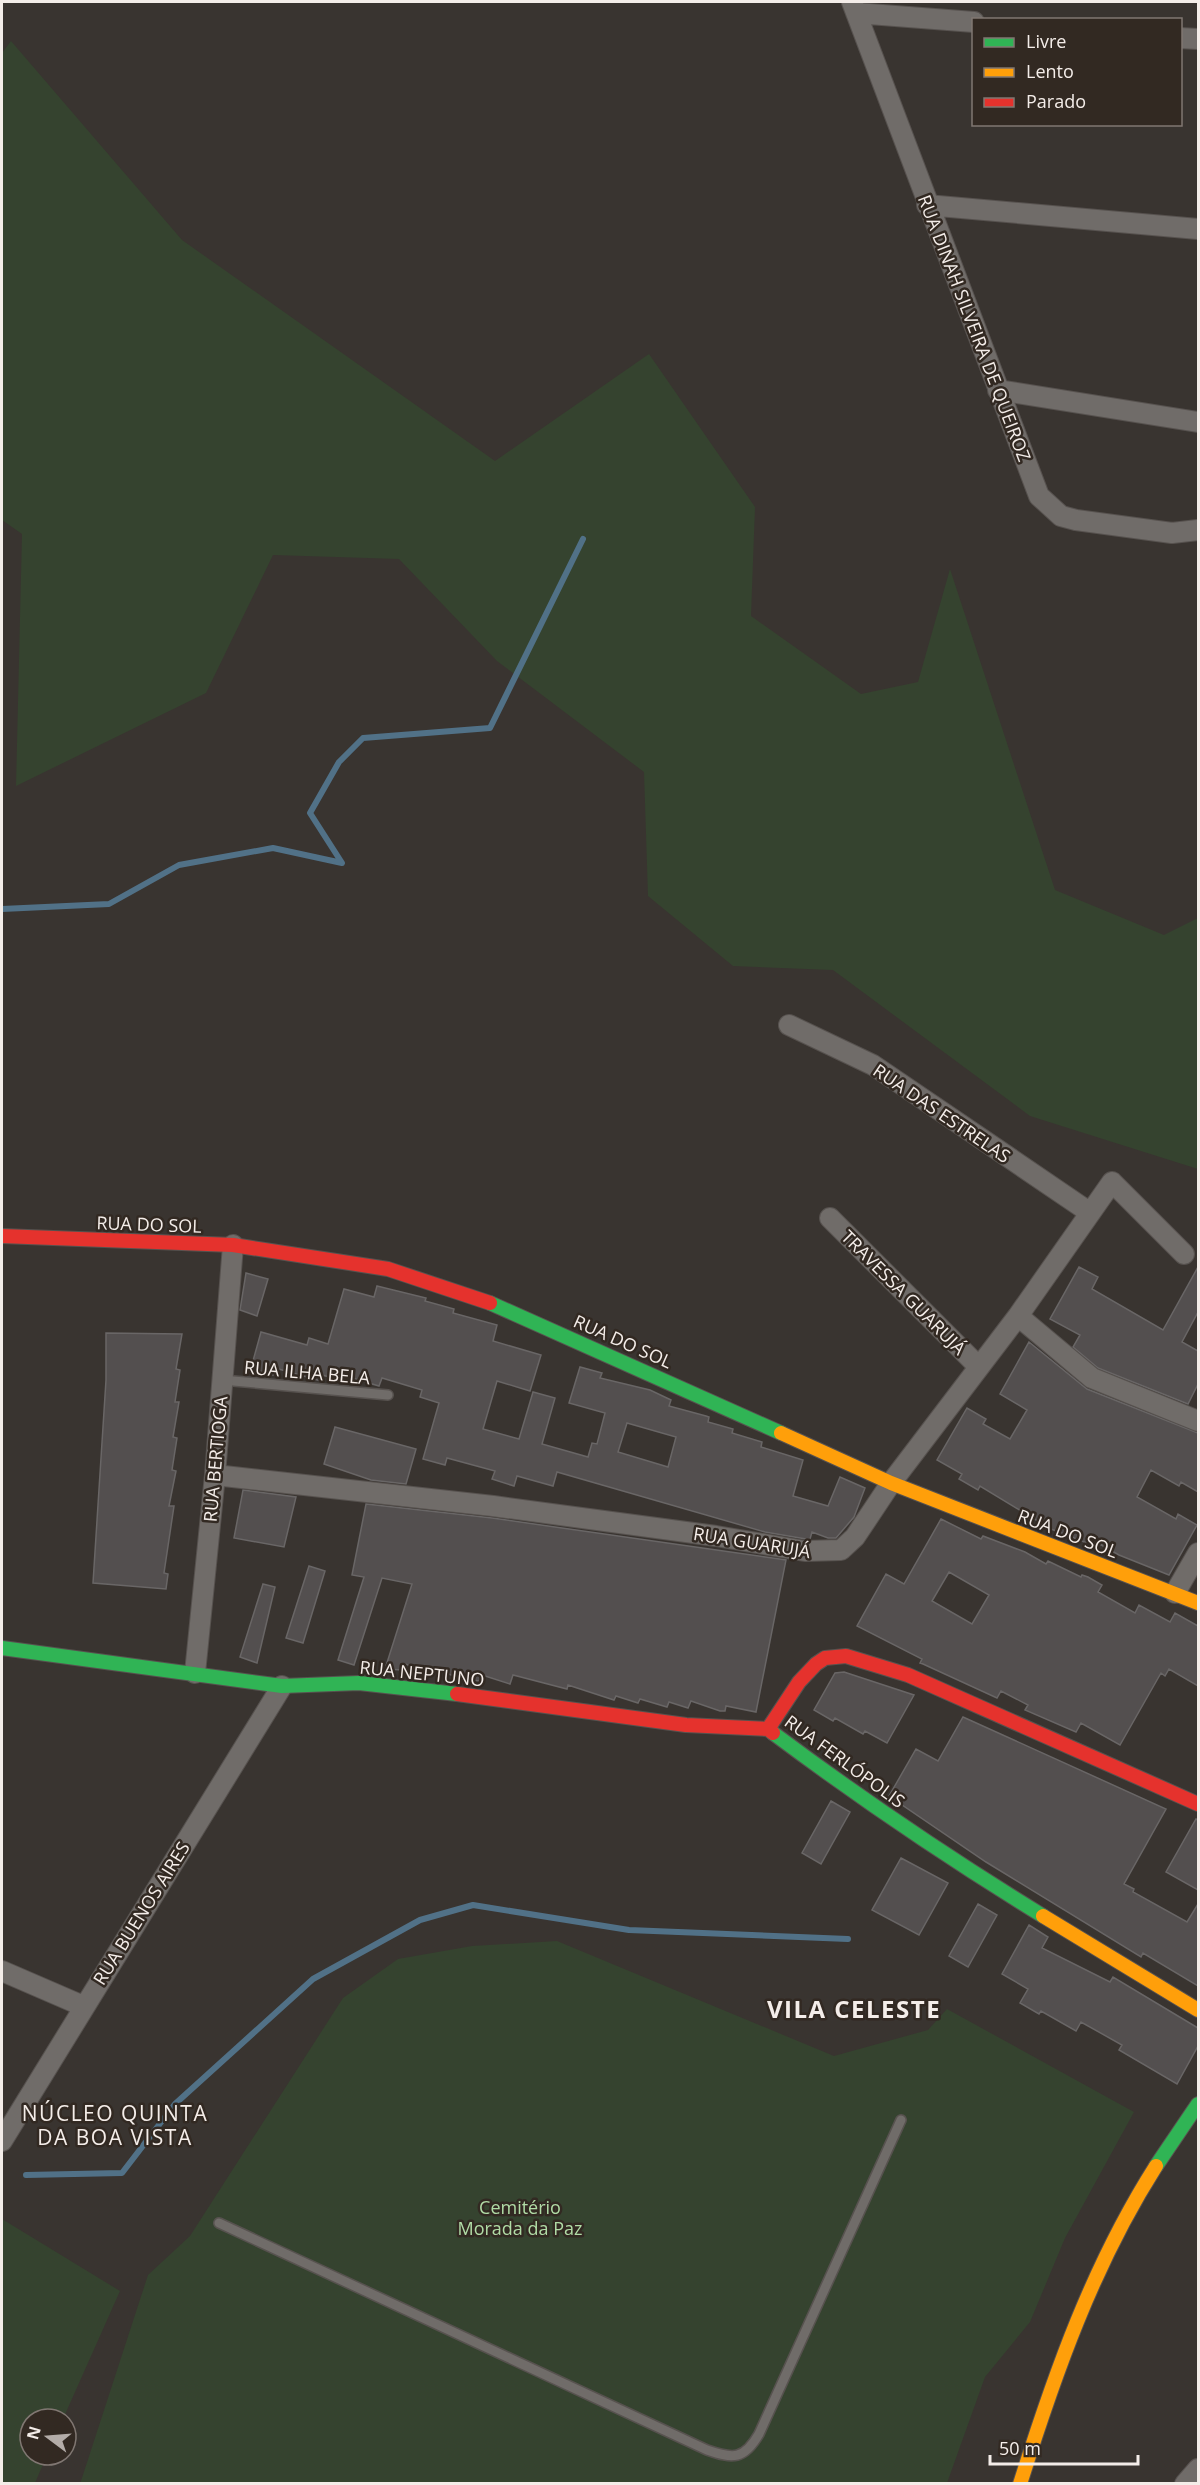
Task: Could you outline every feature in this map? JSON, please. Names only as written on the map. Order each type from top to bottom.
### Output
[{"type":"street","points":[[854,7],[972,22]]},
{"type":"street","name":"RUA DINAH SILVEIRA DE QUEIROZ","points":[[854,7],[1039,496],[1050,509],[1061,516],[1076,520],[1172,533],[1198,530]]},
{"type":"street","points":[[1182,38],[1198,39]]},
{"type":"street","points":[[927,205],[1198,229]]},
{"type":"street","points":[[998,390],[1198,422]]},
{"type":"street","name":"RUA DAS ESTRELAS","points":[[789,1025],[873,1065],[1089,1212]]},
{"type":"street","name":"RUA GUARUJÁ","points":[[215,1476],[493,1506],[716,1536],[805,1551],[841,1550],[855,1537],[891,1483],[1018,1316],[1089,1212],[1113,1182],[1184,1254]]},
{"type":"street","name":"TRAVESSA GUARUJÁ","points":[[830,1218],[979,1367]]},
{"type":"street","name":"RUA DO SOL","points":[[2,1236],[233,1245],[388,1269],[513,1311],[891,1483],[1198,1603]]},
{"type":"street","name":"RUA BERTIOGA","points":[[195,1673],[215,1476],[233,1245]]},
{"type":"street","points":[[1018,1316],[1092,1378],[1198,1421]]},
{"type":"street","points":[[1175,1593],[1198,1553]]},
{"type":"street","name":"RUA NEPTUNO","points":[[2,1647],[282,1686],[359,1683],[402,1686],[652,1721],[768,1728]]},
{"type":"street","name":"RUA FERLÓPOLIS","points":[[1198,1804],[908,1675],[846,1656],[825,1658],[816,1664],[799,1682],[768,1728],[826,1773],[977,1875],[1198,2010]]},
{"type":"street","name":"RUA BUENOS AIRES","points":[[2,2141],[282,1686]]},
{"type":"street","points":[[2,1971],[83,2006]]},
{"type":"street","points":[[1020,2484],[1050,2389],[1106,2253],[1147,2178],[1198,2104]]},
{"type":"street","points":[[1185,2484],[1198,2469]]},
{"type":"lane","name":"RUA ILHA BELA","points":[[222,1380],[388,1395]]},
{"type":"lane","points":[[219,2223],[707,2450],[728,2457],[747,2451],[759,2434],[901,2120]]},
{"type":"green space","points":[[11,41],[182,240],[495,461],[649,354],[755,507],[751,616],[861,694],[918,682],[950,569],[1055,890],[1164,935],[1198,918],[1198,1169],[1030,1116],[833,970],[733,966],[648,896],[644,772],[497,661],[399,559],[273,555],[206,693],[16,786],[22,534],[2,520],[2,53]]},
{"type":"green space","name":"Cemitério Morada da Paz","points":[[557,1941],[834,2056],[928,2030],[947,2009],[1134,2112],[1065,2238],[1030,2322],[985,2377],[947,2483],[80,2484],[148,2275],[190,2236],[343,1998],[398,1959],[472,1946]]},
{"type":"green space","points":[[2,2219],[120,2291],[68,2407],[18,2407],[18,2467],[42,2467],[35,2483],[2,2483]]},
{"type":"building","points":[[1079,1267],[1098,1277],[1092,1289],[1163,1330],[1198,1267],[1198,1312],[1182,1342],[1198,1351],[1198,1384],[1188,1404],[1098,1368],[1073,1347],[1080,1335],[1050,1319]]},
{"type":"building","points":[[246,1273],[268,1279],[257,1316],[240,1310]]},
{"type":"building","points":[[377,1286],[426,1298],[425,1301],[454,1309],[453,1313],[497,1325],[493,1341],[541,1355],[530,1391],[497,1381],[483,1429],[519,1439],[533,1392],[555,1398],[542,1444],[588,1457],[592,1443],[597,1444],[605,1413],[569,1403],[580,1367],[602,1373],[600,1378],[650,1390],[671,1400],[669,1406],[709,1417],[708,1422],[733,1429],[732,1433],[762,1442],[761,1447],[803,1460],[793,1496],[828,1506],[840,1477],[865,1488],[854,1517],[836,1538],[828,1538],[812,1532],[810,1539],[806,1539],[765,1532],[557,1472],[553,1486],[517,1476],[514,1486],[492,1479],[495,1471],[447,1458],[445,1465],[423,1459],[439,1403],[420,1397],[422,1390],[382,1378],[379,1386],[352,1378],[351,1383],[322,1375],[321,1381],[275,1368],[273,1375],[251,1368],[261,1332],[307,1345],[309,1338],[328,1344],[344,1289],[374,1297]],"holes":[[[627,1423],[676,1437],[668,1467],[618,1452]]]},
{"type":"building","points":[[106,1333],[182,1334],[176,1369],[180,1370],[175,1402],[179,1402],[173,1437],[177,1438],[172,1470],[176,1471],[169,1506],[174,1506],[164,1573],[168,1574],[166,1589],[93,1583],[106,1380]]},
{"type":"building","points":[[1029,1342],[1087,1389],[1198,1433],[1198,1492],[1181,1482],[1179,1486],[1151,1470],[1137,1497],[1176,1519],[1178,1514],[1197,1525],[1169,1575],[1119,1555],[1089,1538],[1087,1543],[1051,1529],[980,1486],[978,1490],[959,1479],[962,1474],[937,1460],[967,1408],[986,1419],[983,1424],[1010,1439],[1027,1410],[1000,1394]]},
{"type":"building","points":[[335,1427],[416,1449],[406,1484],[371,1480],[324,1464]]},
{"type":"building","points":[[243,1490],[296,1497],[284,1547],[234,1538]]},
{"type":"building","points":[[366,1504],[492,1518],[786,1560],[756,1712],[726,1706],[725,1711],[720,1711],[691,1701],[688,1708],[669,1702],[667,1707],[640,1699],[638,1703],[616,1696],[614,1700],[568,1685],[567,1689],[513,1675],[510,1684],[482,1675],[480,1681],[462,1679],[427,1666],[426,1671],[405,1664],[403,1670],[385,1669],[412,1584],[382,1578],[354,1665],[338,1660],[364,1577],[352,1575]]},
{"type":"building","points":[[941,1519],[981,1539],[983,1536],[1025,1552],[1046,1564],[1048,1561],[1081,1577],[1082,1575],[1088,1577],[1102,1585],[1098,1592],[1135,1613],[1139,1605],[1170,1622],[1175,1613],[1198,1626],[1198,1686],[1169,1669],[1165,1676],[1161,1673],[1120,1745],[1081,1723],[1076,1732],[1025,1710],[1028,1705],[1001,1691],[997,1698],[920,1663],[922,1659],[857,1626],[886,1574],[904,1584]],"holes":[[[949,1572],[989,1595],[972,1624],[932,1601]]]},
{"type":"building","points":[[309,1566],[325,1571],[303,1643],[286,1638]]},
{"type":"building","points":[[263,1584],[275,1587],[257,1663],[240,1657]]},
{"type":"building","points":[[844,1672],[914,1695],[887,1743],[865,1731],[863,1734],[835,1718],[833,1721],[814,1710],[835,1673]]},
{"type":"building","points":[[963,1717],[1166,1809],[1124,1884],[1134,1889],[1133,1892],[1187,1922],[1198,1904],[1198,1986],[1143,1953],[1141,1957],[986,1862],[889,1796],[916,1749],[938,1761]]},
{"type":"building","points":[[831,1801],[850,1812],[821,1864],[802,1853]]},
{"type":"building","points":[[1196,1819],[1198,1820],[1198,1890],[1166,1872]]},
{"type":"building","points":[[901,1858],[948,1883],[919,1935],[872,1910]]},
{"type":"building","points":[[978,1904],[997,1915],[968,1967],[949,1956]]},
{"type":"building","points":[[1029,1925],[1048,1937],[1042,1948],[1110,1982],[1113,1977],[1198,2028],[1198,2046],[1177,2084],[1119,2050],[1122,2045],[1081,2022],[1076,2031],[1041,2011],[1039,2014],[1020,2003],[1028,1989],[1002,1974]]},
{"type":"waterway","points":[[2,909],[109,904],[179,865],[273,848],[342,863],[310,813],[339,762],[363,738],[490,728],[583,539]]},
{"type":"waterway","points":[[26,2175],[122,2173],[175,2104],[313,1979],[420,1920],[473,1905],[629,1930],[848,1939]]},
{"type":"traffic: fast","points":[[490,1303],[781,1433]]},
{"type":"traffic: fast","points":[[2,1648],[282,1686],[359,1683],[457,1694]]},
{"type":"traffic: fast","points":[[773,1733],[906,1828],[1043,1916]]},
{"type":"traffic: fast","points":[[1156,2166],[1198,2104]]},
{"type":"traffic: slow","points":[[781,1433],[891,1483],[1198,1603]]},
{"type":"traffic: slow","points":[[1043,1916],[1198,2010]]},
{"type":"traffic: slow","points":[[1020,2484],[1047,2401],[1078,2320],[1113,2242],[1156,2166]]},
{"type":"traffic: jam","points":[[2,1236],[233,1245],[388,1269],[490,1303]]},
{"type":"traffic: jam","points":[[773,1733],[768,1729],[799,1682],[816,1664],[825,1658],[846,1656],[908,1675],[1198,1804]]},
{"type":"traffic: jam","points":[[457,1694],[686,1725],[768,1729]]},
{"type":"district","name":"VILA CELESTE","points":[[854,2008]]},
{"type":"district","name":"NÚCLEO QUINTA DA BOA VISTA","points":[[115,2125]]}]
